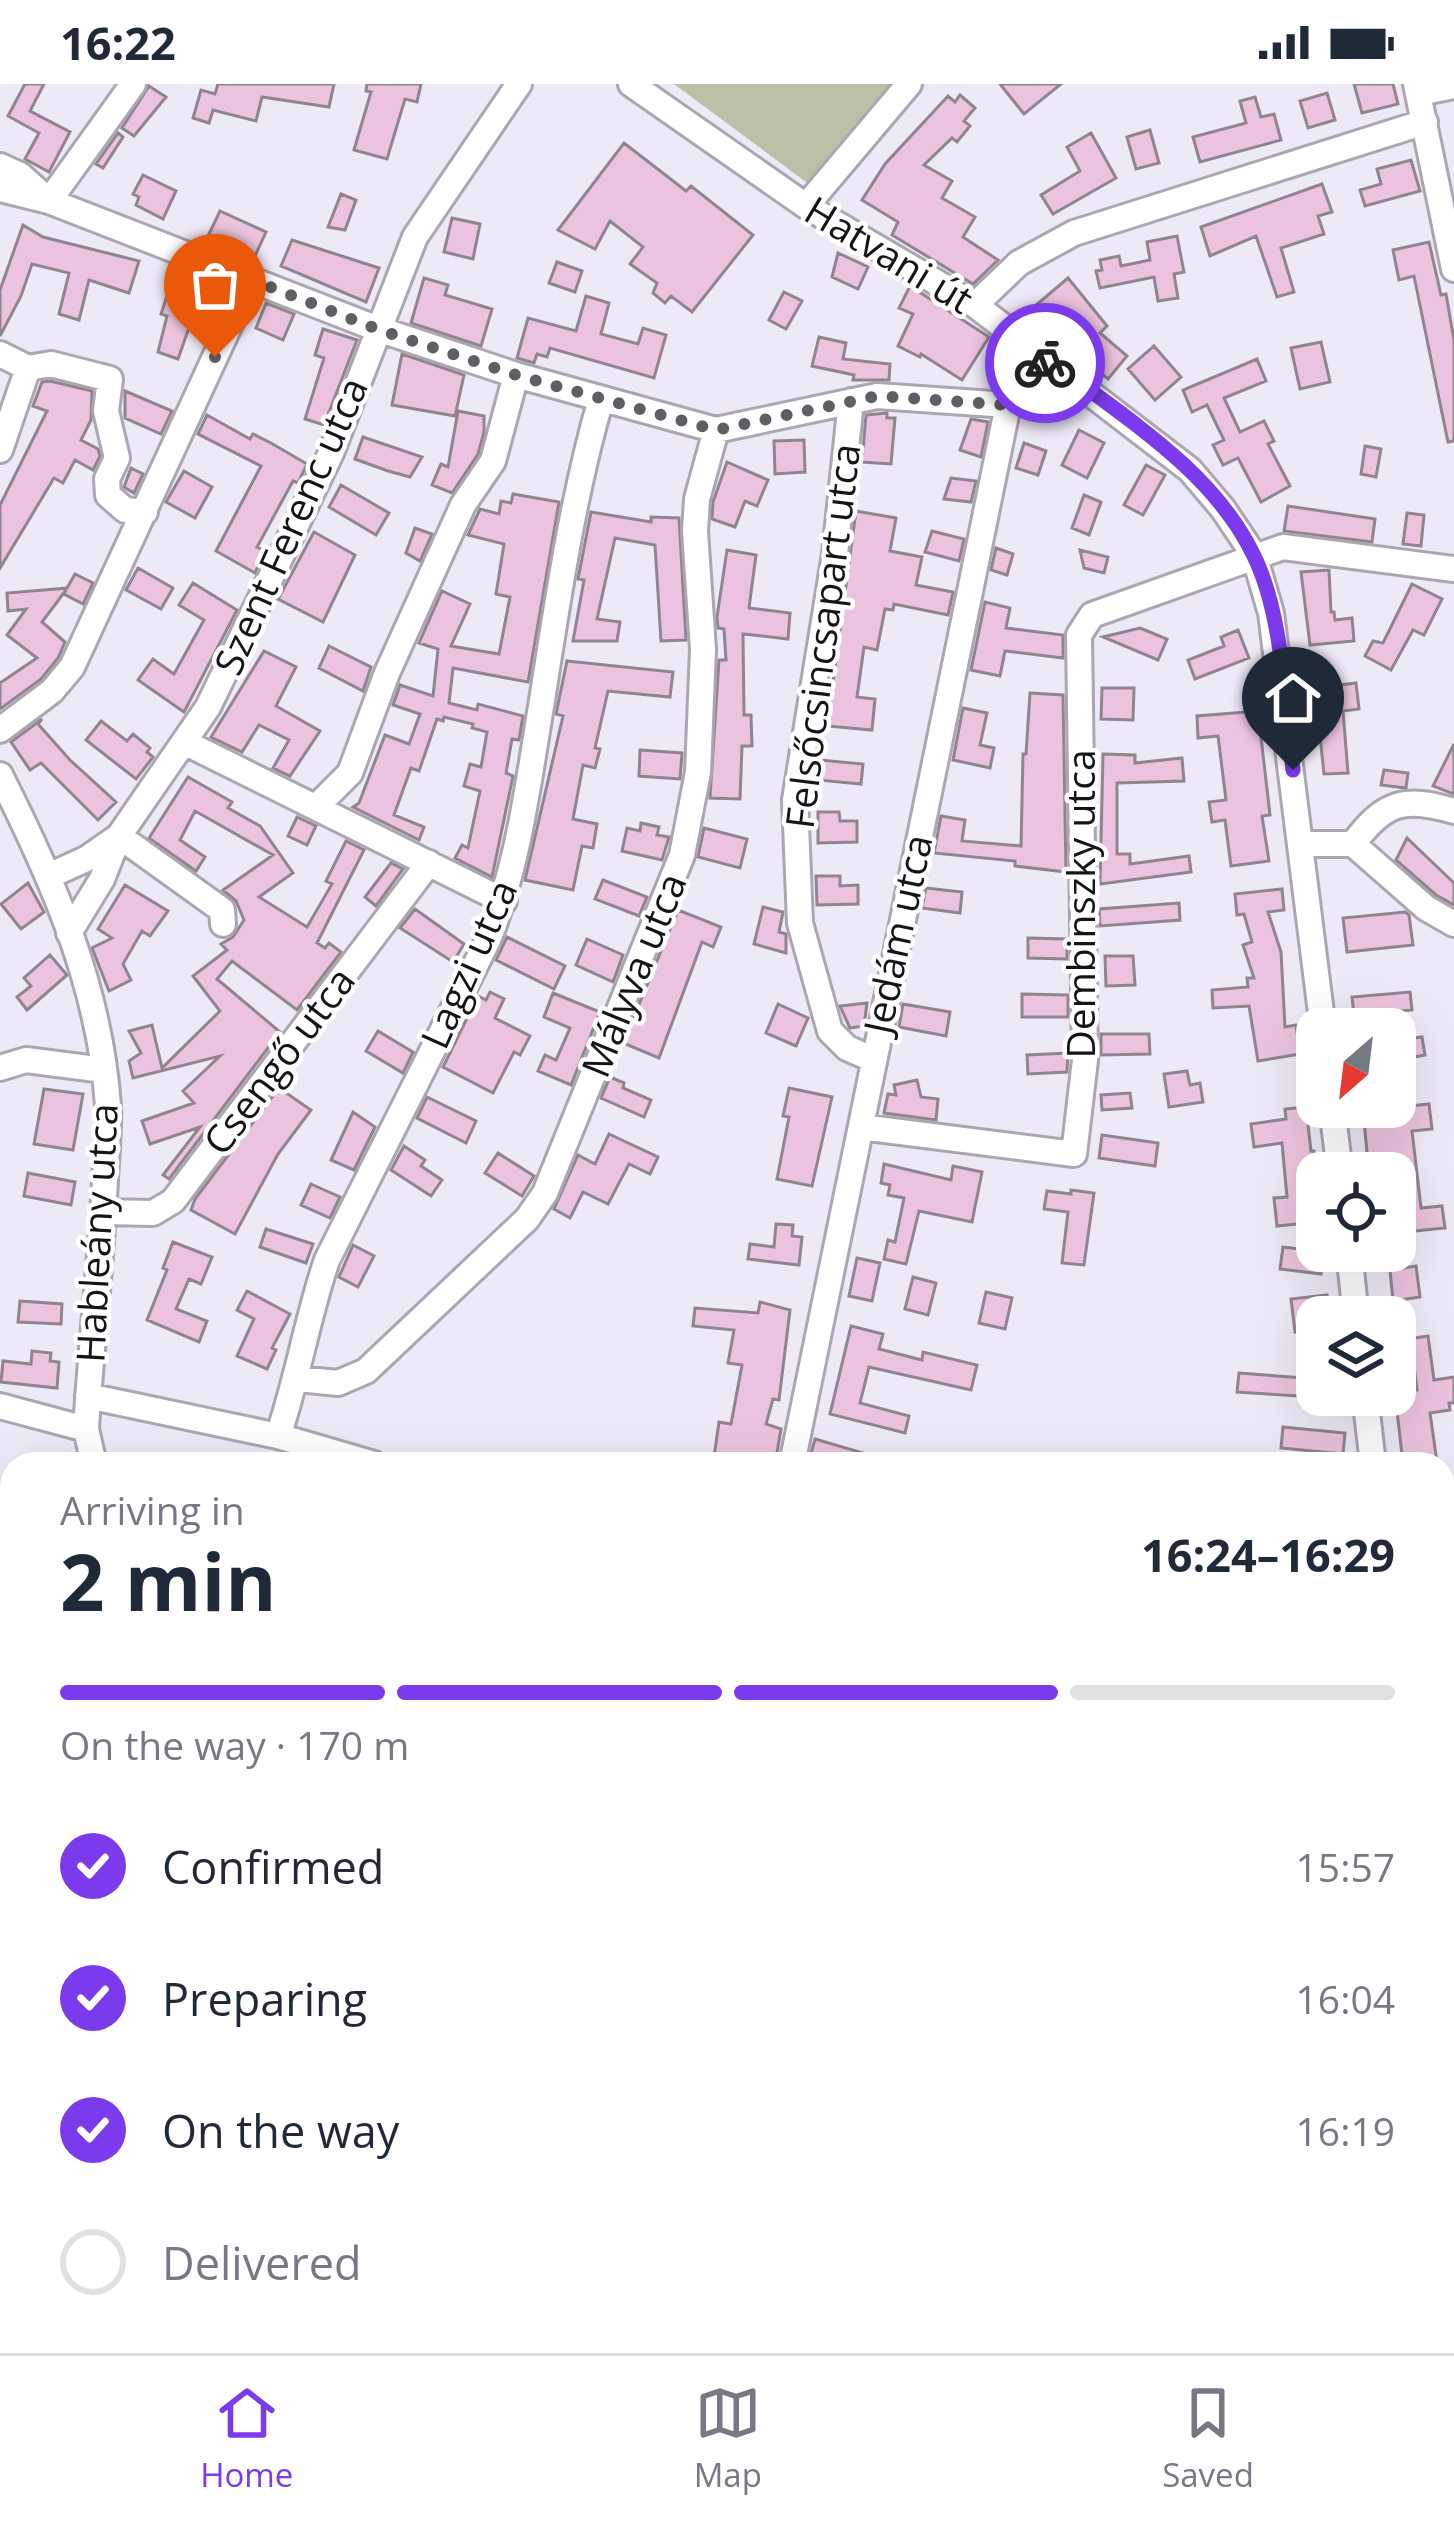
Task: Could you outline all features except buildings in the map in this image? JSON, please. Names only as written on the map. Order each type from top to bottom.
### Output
[{"type":"street","points":[[49,201],[133,84]]},
{"type":"street","name":"Szent Ferenc utca","points":[[69,933],[102,879],[119,836],[208,707],[331,453],[415,237],[519,84]]},
{"type":"street","name":"Hatvani út","points":[[631,84],[806,206],[975,305],[1190,470],[1223,508],[1254,555],[1271,613],[1321,1008]]},
{"type":"street","points":[[806,206],[909,84]]},
{"type":"street","points":[[1454,86],[1418,89],[1454,269]]},
{"type":"street","points":[[975,305],[1018,263],[1074,233],[1425,122]]},
{"type":"street","points":[[0,166],[49,201]]},
{"type":"street","points":[[0,189],[49,201],[377,329],[516,375],[716,430],[851,401],[900,396],[1008,405],[1020,399],[1048,359]]},
{"type":"street","points":[[0,730],[52,691],[72,667],[250,279]]},
{"type":"street","points":[[0,354],[28,368],[51,364],[110,380],[106,411],[117,458],[107,479],[108,495],[124,510],[146,512]]},
{"type":"street","points":[[0,451],[28,368]]},
{"type":"street","points":[[316,807],[350,773],[387,673],[463,505],[493,460],[516,375]]},
{"type":"street","name":"Lagzi utca","points":[[278,1436],[298,1379],[314,1297],[328,1260],[504,901],[519,838],[580,473],[601,399]]},
{"type":"street","name":"Felsőcsincsapart utca","points":[[851,401],[835,554],[795,800],[800,923],[830,1031],[847,1048],[872,1059]]},
{"type":"street","name":"Jedám utca","points":[[794,1452],[1008,405]]},
{"type":"street","name":"Mályva utca","points":[[298,1379],[338,1383],[366,1371],[527,1220],[545,1193],[682,855],[698,772],[700,731],[703,649],[694,531],[697,499],[716,430]]},
{"type":"street","points":[[1254,555],[1282,548],[1454,569]]},
{"type":"street","name":"Dembinszky utca","points":[[861,1127],[1074,1154],[1084,1060],[1079,635],[1092,615],[1254,555]]},
{"type":"street","points":[[184,742],[504,901]]},
{"type":"street","name":"Hableány utca","points":[[0,775],[51,875],[92,1003],[104,1070],[108,1112],[104,1211],[86,1429],[91,1452]]},
{"type":"street","points":[[1353,844],[1372,818],[1394,806],[1420,800],[1454,811]]},
{"type":"street","points":[[119,836],[222,910],[223,924]]},
{"type":"street","name":"Szent Ferenc utca","points":[[51,875],[119,836]]},
{"type":"street","points":[[1302,844],[1353,844],[1426,908],[1454,924]]},
{"type":"street","name":"Csengő utca","points":[[104,1211],[153,1213],[173,1201],[429,863]]},
{"type":"street","points":[[0,1068],[26,1060],[104,1070]]},
{"type":"street","points":[[88,1396],[333,1452]]},
{"type":"street","points":[[0,1406],[86,1429]]},
{"type":"street","points":[[1367,1416],[1372,1452]]},
{"type":"green space","points":[[674,84],[897,84],[810,185]]},
{"type":"way so far","points":[[215,357],[250,279],[377,329],[516,375],[716,430],[877,396],[1008,405],[1020,399],[1045,363]]},
{"type":"route","points":[[1045,363],[1048,359],[1190,470],[1254,555],[1271,613],[1293,770]]}]
